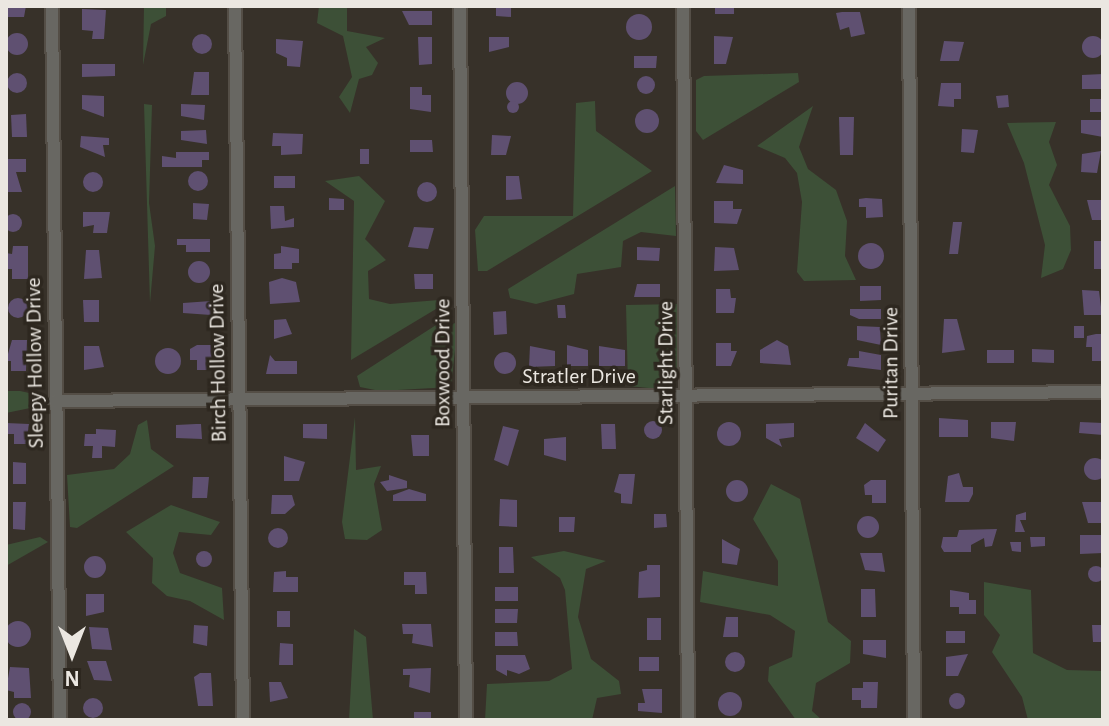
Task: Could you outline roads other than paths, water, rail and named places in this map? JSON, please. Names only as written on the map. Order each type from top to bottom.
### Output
[{"type":"street","name":"Sleepy Hollow Drive","points":[[52,6],[60,720]]},
{"type":"street","name":"Birch Hollow Drive","points":[[235,6],[243,720]]},
{"type":"street","name":"Boxwood Drive","points":[[460,6],[466,720]]},
{"type":"street","name":"Starlight Drive","points":[[683,6],[688,720]]},
{"type":"street","name":"Puritan Drive","points":[[909,6],[914,720]]},
{"type":"street","name":"Stratler Drive","points":[[55,401],[1103,392]]}]
